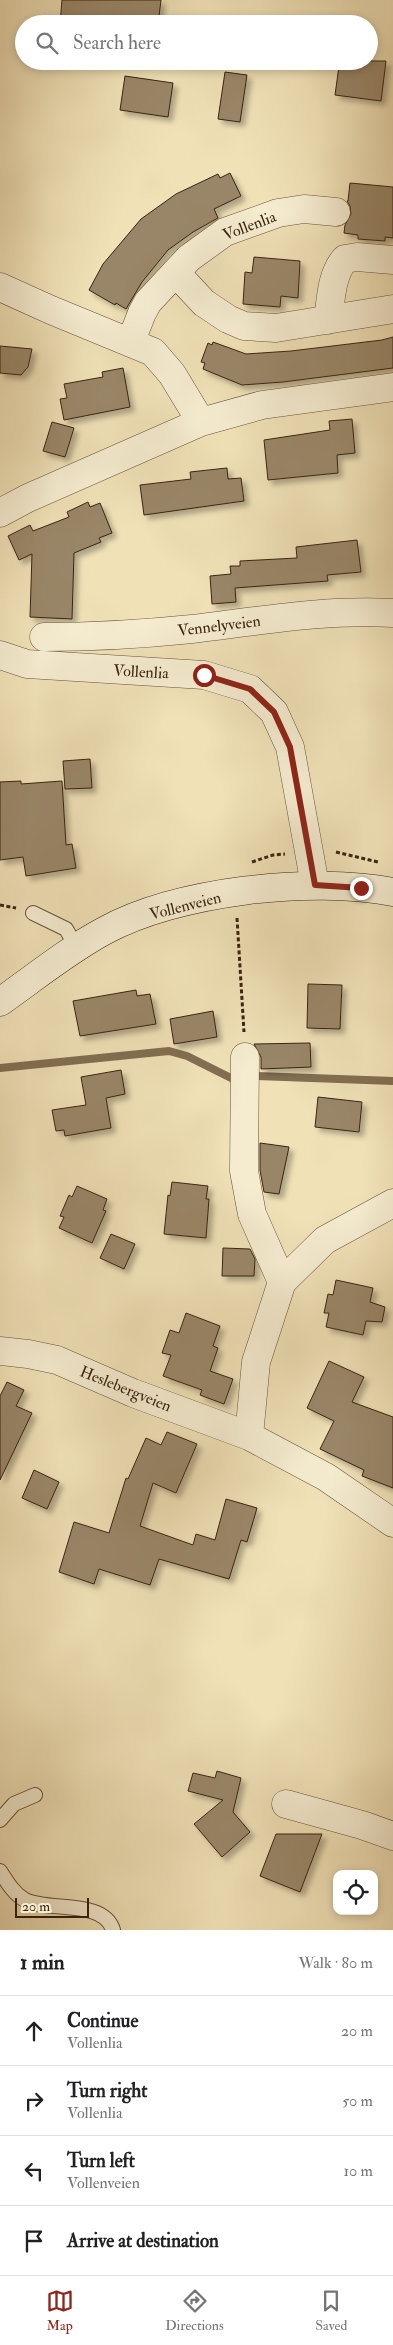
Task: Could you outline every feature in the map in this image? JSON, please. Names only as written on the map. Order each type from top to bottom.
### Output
[{"type":"street","name":"Vollenlia","points":[[131,341],[148,302],[189,258],[207,244],[235,227],[286,212],[304,210],[336,212]]},
{"type":"street","points":[[328,320],[334,281],[339,266],[345,258],[393,260]]},
{"type":"street","points":[[176,273],[204,303],[228,319],[244,326],[276,328],[393,310]]},
{"type":"street","points":[[0,287],[51,310],[131,341],[153,352],[163,362],[201,422]]},
{"type":"street","points":[[0,513],[28,498],[201,422],[262,406],[393,387]]},
{"type":"street","name":"Vennelyveien","points":[[44,637],[94,637],[182,630],[292,616],[393,614]]},
{"type":"street","name":"Vollenlia","points":[[0,655],[27,664],[204,675],[250,689],[274,712],[290,747],[315,885]]},
{"type":"street","name":"Vollenveien","points":[[0,1002],[77,948],[105,931],[139,916],[198,899],[235,893],[315,885],[393,892]]},
{"type":"street","points":[[245,1057],[246,1180],[252,1214],[282,1282]]},
{"type":"street","points":[[249,1436],[256,1362],[282,1282],[325,1240],[393,1203]]},
{"type":"street","name":"Heslebergveien","points":[[0,1351],[57,1360],[133,1393],[249,1436],[326,1476],[393,1524]]},
{"type":"street","points":[[286,1804],[362,1825],[393,1836]]},
{"type":"lane","points":[[33,913],[66,929],[77,948]]},
{"type":"lane","points":[[0,1820],[14,1804],[35,1796]]},
{"type":"lane","points":[[0,1871],[10,1887],[24,1900],[44,1906],[86,1910],[108,1920],[113,1930]]},
{"type":"path","points":[[235,893],[245,1057]]},
{"type":"building","points":[[62,0],[161,0],[159,15],[61,15]]},
{"type":"building","points":[[378,61],[386,61],[381,101],[335,95],[338,70],[378,70]]},
{"type":"building","points":[[225,72],[247,75],[240,122],[218,119]]},
{"type":"building","points":[[125,76],[173,83],[168,117],[120,110]]},
{"type":"building","points":[[230,173],[241,196],[214,209],[218,218],[193,232],[168,250],[142,282],[126,309],[89,290],[103,264],[141,219],[176,194],[218,174],[220,178]]},
{"type":"building","points":[[350,183],[393,187],[393,238],[385,237],[385,241],[358,239],[358,235],[344,233],[345,225],[351,214],[347,201]]},
{"type":"building","points":[[254,257],[300,261],[298,298],[281,296],[280,307],[243,304],[245,272],[252,273]]},
{"type":"building","points":[[393,337],[393,368],[283,382],[242,385],[203,369],[205,363],[201,362],[208,343],[212,345],[213,342],[246,354],[291,351]]},
{"type":"building","points":[[0,346],[32,349],[28,367],[21,375],[0,373]]},
{"type":"building","points":[[123,368],[130,407],[64,420],[60,399],[67,398],[64,384],[103,377],[102,372]]},
{"type":"building","points":[[352,419],[355,453],[337,455],[338,473],[268,480],[264,440],[330,430],[329,421]]},
{"type":"building","points":[[52,422],[74,428],[65,457],[43,451]]},
{"type":"building","points":[[227,468],[228,479],[241,478],[244,501],[144,515],[140,485],[191,479],[190,472]]},
{"type":"building","points":[[88,502],[90,507],[100,503],[112,533],[99,538],[101,542],[74,553],[72,619],[30,617],[32,554],[19,560],[8,536],[30,525],[33,531],[69,517],[67,512]]},
{"type":"building","points":[[357,540],[361,572],[327,575],[328,581],[235,588],[236,602],[212,604],[210,576],[231,574],[230,566],[240,566],[240,561],[297,558],[296,547]]},
{"type":"building","points":[[90,759],[92,788],[65,789],[63,761]]},
{"type":"building","points":[[21,781],[21,784],[62,781],[66,845],[72,844],[76,868],[26,876],[23,857],[0,860],[0,782]]},
{"type":"building","points":[[308,984],[342,985],[340,1029],[307,1028]]},
{"type":"building","points":[[136,990],[137,996],[150,994],[156,1024],[80,1036],[73,1001]]},
{"type":"building","points":[[213,1011],[217,1037],[174,1044],[170,1019]]},
{"type":"building","points":[[310,1043],[311,1067],[261,1069],[261,1057],[254,1044]]},
{"type":"building","points":[[121,1070],[125,1094],[106,1098],[111,1128],[65,1136],[64,1130],[56,1131],[52,1110],[86,1105],[81,1077]]},
{"type":"building","points":[[318,1097],[362,1102],[359,1132],[315,1127]]},
{"type":"building","points":[[260,1143],[289,1147],[279,1194],[264,1192],[260,1170]]},
{"type":"building","points":[[172,1182],[208,1186],[206,1238],[164,1234],[168,1195],[170,1196]]},
{"type":"building","points":[[77,1186],[107,1199],[103,1210],[106,1211],[92,1243],[59,1228],[64,1217],[60,1216],[69,1195],[72,1197]]},
{"type":"building","points":[[111,1234],[135,1244],[124,1269],[100,1258]]},
{"type":"building","points":[[223,1248],[250,1249],[255,1259],[254,1276],[222,1276]]},
{"type":"building","points":[[336,1280],[373,1288],[370,1302],[385,1307],[382,1322],[366,1321],[363,1335],[326,1327],[329,1313],[324,1313],[328,1294],[333,1295]]},
{"type":"building","points":[[186,1313],[220,1326],[213,1346],[218,1348],[210,1371],[233,1379],[224,1404],[200,1395],[202,1390],[163,1376],[171,1355],[162,1353],[170,1330],[179,1333]]},
{"type":"building","points":[[329,1361],[364,1377],[352,1402],[393,1417],[393,1488],[362,1476],[364,1470],[320,1449],[334,1421],[307,1408]]},
{"type":"building","points":[[7,1382],[24,1390],[16,1406],[32,1413],[0,1480],[0,1396]]},
{"type":"building","points":[[167,1432],[197,1444],[176,1493],[153,1483],[140,1526],[193,1545],[196,1534],[215,1540],[226,1499],[257,1508],[247,1542],[241,1540],[229,1579],[159,1559],[150,1585],[99,1569],[94,1584],[59,1572],[74,1522],[109,1533],[126,1478],[128,1479],[146,1438],[161,1445]]},
{"type":"building","points":[[34,1470],[59,1482],[47,1509],[22,1498]]},
{"type":"building","points":[[217,1771],[241,1778],[233,1812],[250,1832],[222,1857],[194,1824],[223,1800],[188,1791],[193,1773],[215,1778]]},
{"type":"building","points":[[276,1834],[322,1834],[300,1892],[260,1876]]},
{"type":"waterway","points":[[0,1068],[169,1051],[187,1056],[235,1080]]},
{"type":"waterway","points":[[257,1076],[393,1081]]},
{"type":"route","points":[[204,675],[250,689],[274,712],[290,747],[315,885],[361,888]]}]
